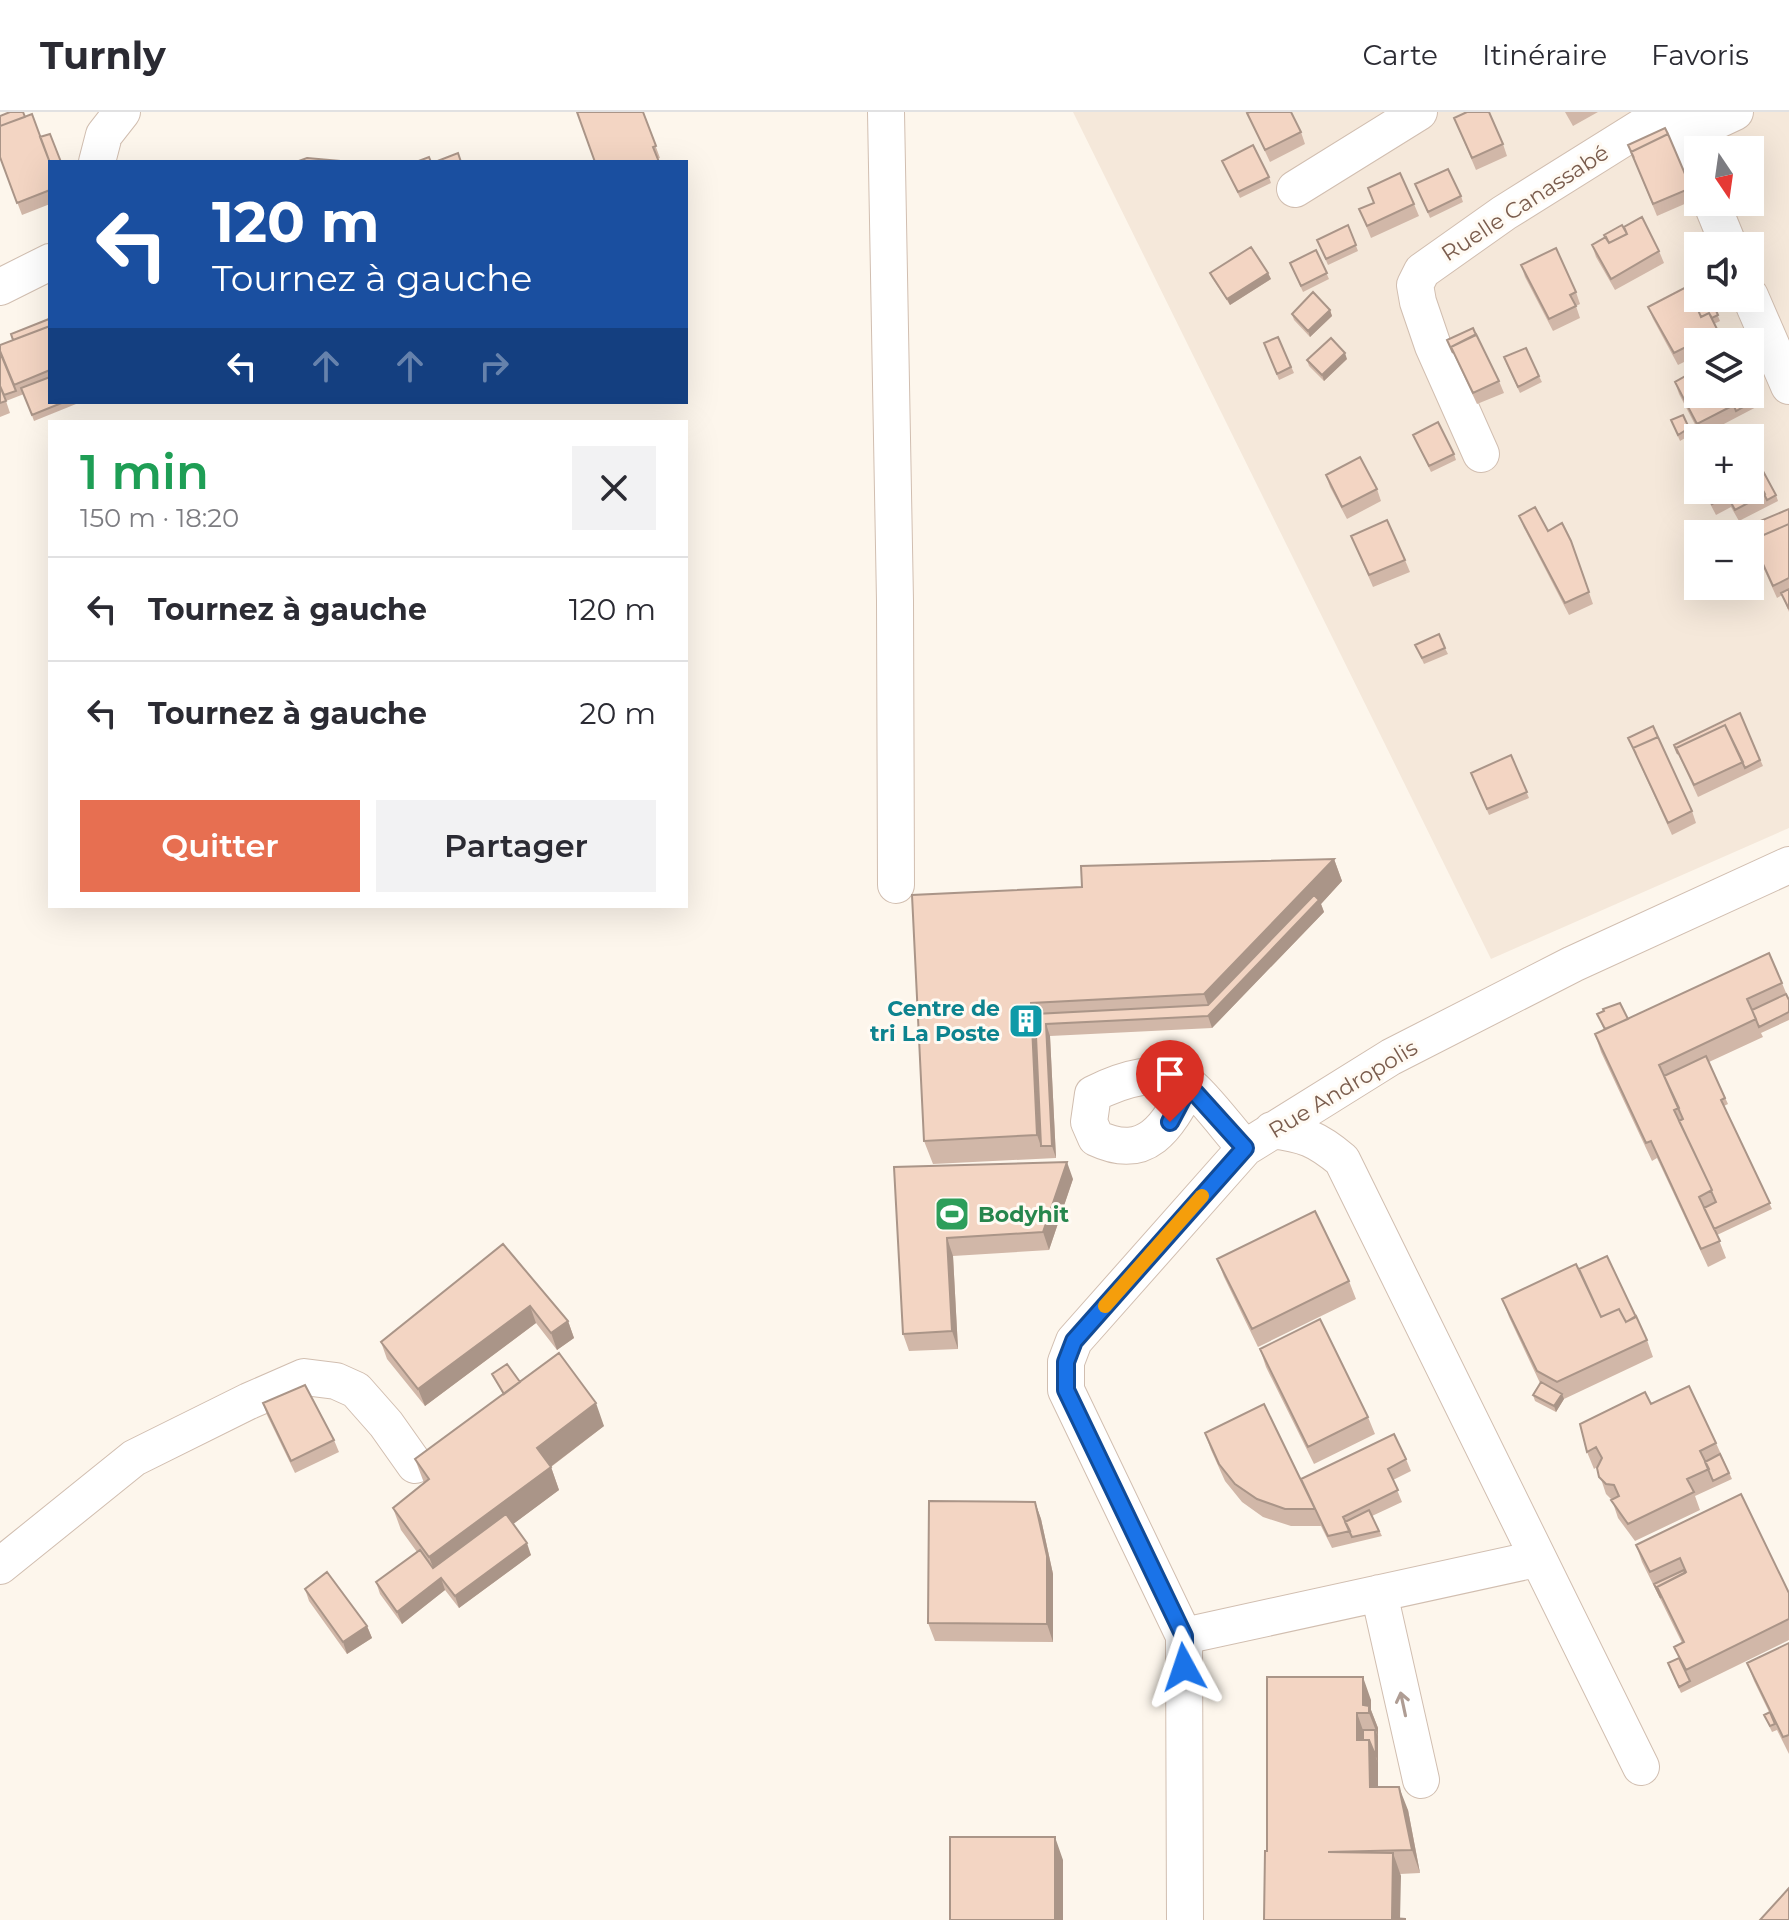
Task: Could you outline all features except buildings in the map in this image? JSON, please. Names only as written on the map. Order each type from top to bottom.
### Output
[{"type":"street","points":[[98,160],[104,135],[122,112]]},
{"type":"street","points":[[886,112],[895,601],[896,885]]},
{"type":"street","points":[[1295,189],[1419,112]]},
{"type":"street","name":"Ruelle Canassabé","points":[[1481,454],[1433,346],[1418,302],[1415,285],[1422,271],[1504,213],[1656,118],[1674,115],[1718,120],[1735,112]]},
{"type":"street","points":[[1674,115],[1684,139]]},
{"type":"street","points":[[0,287],[48,263]]},
{"type":"street","points":[[1757,312],[1789,386]]},
{"type":"street","name":"Rue Andropolis","points":[[1185,1920],[1184,1636],[1066,1390],[1066,1362],[1074,1341],[1258,1139],[1391,1057],[1573,964],[1789,865]]},
{"type":"street","points":[[1189,1086],[1258,1139],[1300,1134],[1322,1143],[1342,1160],[1641,1767]]},
{"type":"street","points":[[0,1566],[134,1458],[304,1377],[336,1381],[356,1390],[386,1424],[415,1465]]},
{"type":"street","points":[[1184,1636],[1536,1559]]},
{"type":"street","points":[[1379,1593],[1421,1780]]},
{"type":"shaded area","points":[[1073,112],[1789,112],[1789,828],[1491,959]]},
{"type":"slow traffic","points":[[1105,1306],[1202,1196]]},
{"type":"place","name":"Centre de tri La Poste","points":[[1026,1021]]},
{"type":"place","name":"Bodyhit","points":[[952,1214]]},
{"type":"route","points":[[1170,1122],[1189,1086],[1245,1148],[1074,1341],[1066,1362],[1066,1390],[1184,1636],[1184,1667]]}]
